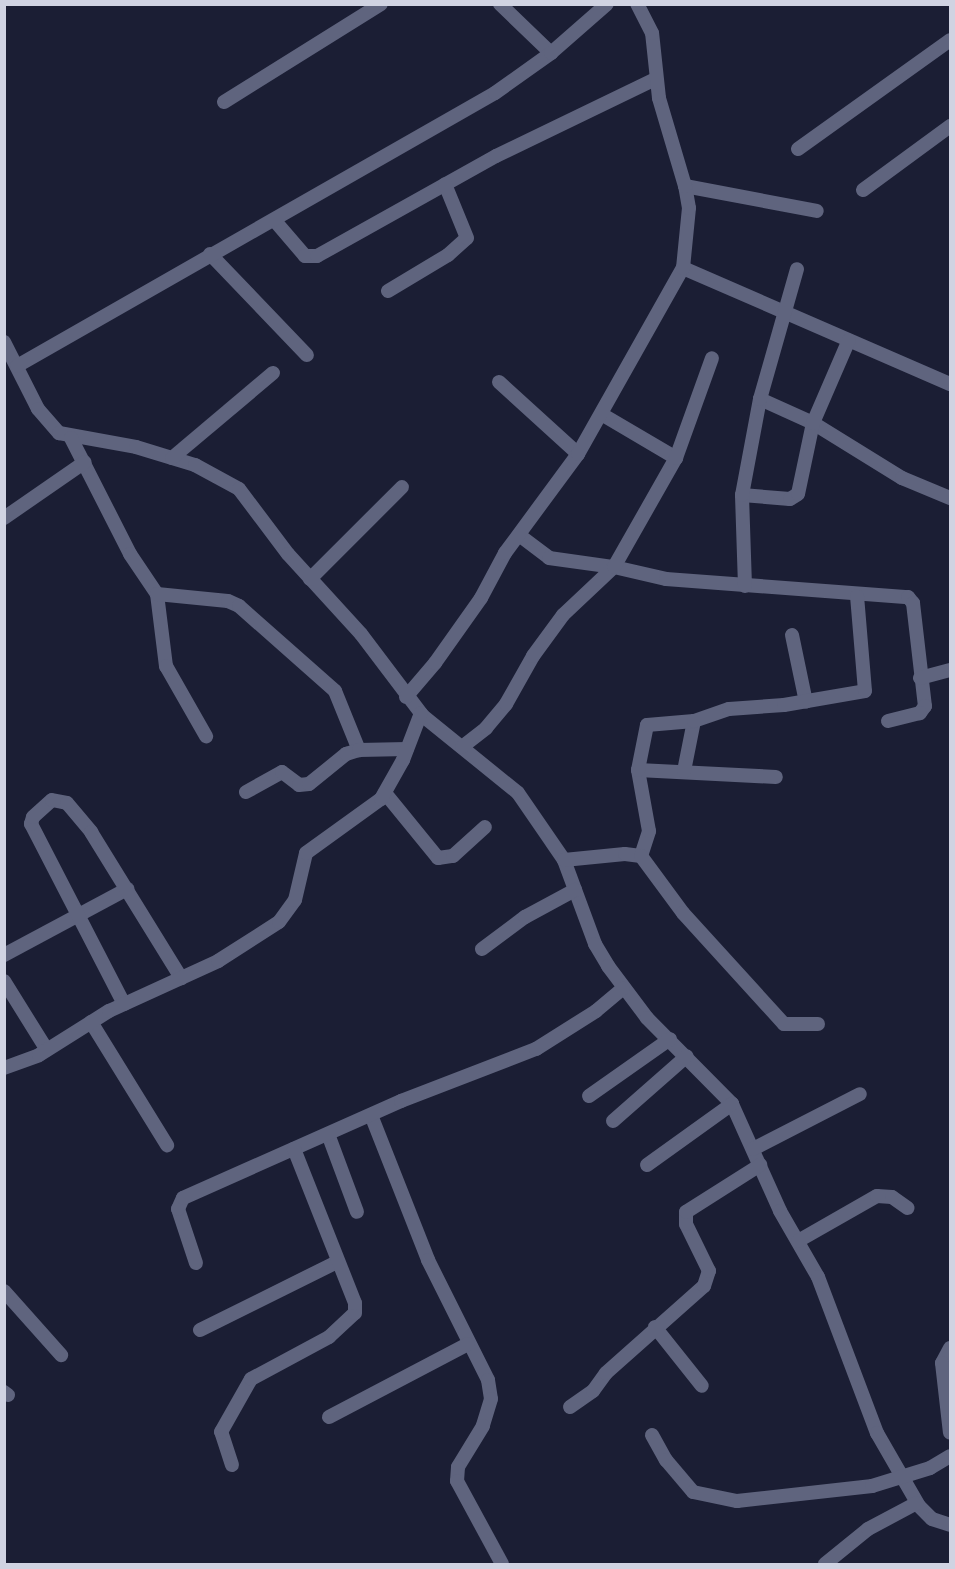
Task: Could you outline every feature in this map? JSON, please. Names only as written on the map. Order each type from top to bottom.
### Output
[{"type":"street","points":[[224,102],[381,4]]},
{"type":"street","points":[[500,4],[551,53]]},
{"type":"street","points":[[17,366],[210,254],[275,221],[495,93],[551,53],[607,4]]},
{"type":"street","points":[[406,696],[474,608],[519,535],[603,416],[683,268],[689,208],[655,79],[656,50],[637,4]]},
{"type":"street","points":[[798,149],[951,40]]},
{"type":"street","points":[[275,221],[310,258],[445,184],[655,79]]},
{"type":"street","points":[[863,190],[951,126]]},
{"type":"street","points":[[388,291],[448,255],[467,238],[445,184]]},
{"type":"street","points":[[685,186],[817,211]]},
{"type":"street","points":[[210,254],[308,355]]},
{"type":"street","points":[[683,268],[787,311],[951,384]]},
{"type":"street","points":[[745,586],[742,495],[760,399],[787,311],[797,269]]},
{"type":"street","points":[[742,495],[794,497],[813,423],[849,340]]},
{"type":"street","points":[[4,342],[48,423],[71,438],[136,447],[217,475],[239,489],[310,579],[361,634],[421,713],[518,793],[564,860],[596,944],[623,988],[732,1104],[760,1165],[818,1277],[877,1433],[917,1503],[932,1519],[951,1526]]},
{"type":"street","points":[[462,747],[506,704],[533,656],[563,615],[614,567],[676,458],[712,358]]},
{"type":"street","points":[[172,458],[273,373]]},
{"type":"street","points":[[499,382],[578,454]]},
{"type":"street","points":[[760,399],[813,423],[902,478],[951,498]]},
{"type":"street","points":[[603,416],[676,458]]},
{"type":"street","points":[[71,438],[124,544],[157,594],[166,666],[206,736]]},
{"type":"street","points":[[4,518],[85,462]]},
{"type":"street","points":[[310,579],[402,487]]},
{"type":"street","points":[[519,535],[549,558],[614,567],[666,579],[911,599],[924,711],[888,721]]},
{"type":"street","points":[[157,594],[228,601],[239,606],[334,691],[359,750]]},
{"type":"street","points":[[640,856],[649,831],[638,770],[647,725],[694,721],[729,709],[806,702],[865,691],[857,596]]},
{"type":"street","points":[[792,635],[806,702]]},
{"type":"street","points":[[920,678],[951,670]]},
{"type":"street","points":[[4,1068],[47,1050],[124,1004],[218,961],[279,922],[296,900],[306,853],[385,793],[407,749],[421,713]]},
{"type":"street","points":[[684,771],[694,721]]},
{"type":"street","points":[[246,792],[282,772],[299,785],[309,784],[346,754],[359,750],[407,749]]},
{"type":"street","points":[[638,770],[776,777]]},
{"type":"street","points":[[385,793],[438,858],[446,860],[453,856],[485,827]]},
{"type":"street","points":[[124,1004],[32,824],[33,817],[52,800],[67,803],[85,824],[181,978]]},
{"type":"street","points":[[564,860],[625,854],[640,856],[683,913],[784,1024],[818,1024]]},
{"type":"street","points":[[4,955],[78,912],[127,889]]},
{"type":"street","points":[[482,949],[525,917],[575,890]]},
{"type":"street","points":[[4,981],[47,1050]]},
{"type":"street","points":[[196,1263],[178,1203],[370,1115],[536,1049],[596,1011],[623,988]]},
{"type":"street","points":[[91,1022],[167,1145]]},
{"type":"street","points":[[589,1096],[670,1039]]},
{"type":"street","points":[[613,1121],[687,1056]]},
{"type":"street","points":[[753,1149],[860,1094]]},
{"type":"street","points":[[647,1164],[732,1104]]},
{"type":"street","points":[[370,1115],[428,1260],[488,1380],[491,1399],[483,1426],[458,1467],[457,1480],[502,1564]]},
{"type":"street","points":[[328,1134],[357,1212]]},
{"type":"street","points":[[232,1465],[221,1432],[251,1378],[329,1337],[355,1313],[355,1303],[294,1149]]},
{"type":"street","points":[[570,1407],[592,1391],[606,1373],[709,1277],[704,1258],[686,1224],[688,1209],[760,1165]]},
{"type":"street","points":[[798,1241],[877,1196],[892,1197],[908,1208]]},
{"type":"street","points":[[200,1330],[337,1262]]},
{"type":"street","points":[[4,1291],[61,1355]]},
{"type":"street","points":[[655,1327],[702,1386]]},
{"type":"street","points":[[329,1418],[468,1344]]},
{"type":"street","points":[[951,1348],[942,1363],[951,1433]]},
{"type":"street","points":[[652,1435],[683,1483],[704,1496],[737,1501],[844,1492],[930,1468],[951,1456]]},
{"type":"street","points":[[825,1564],[868,1530],[917,1503]]}]
